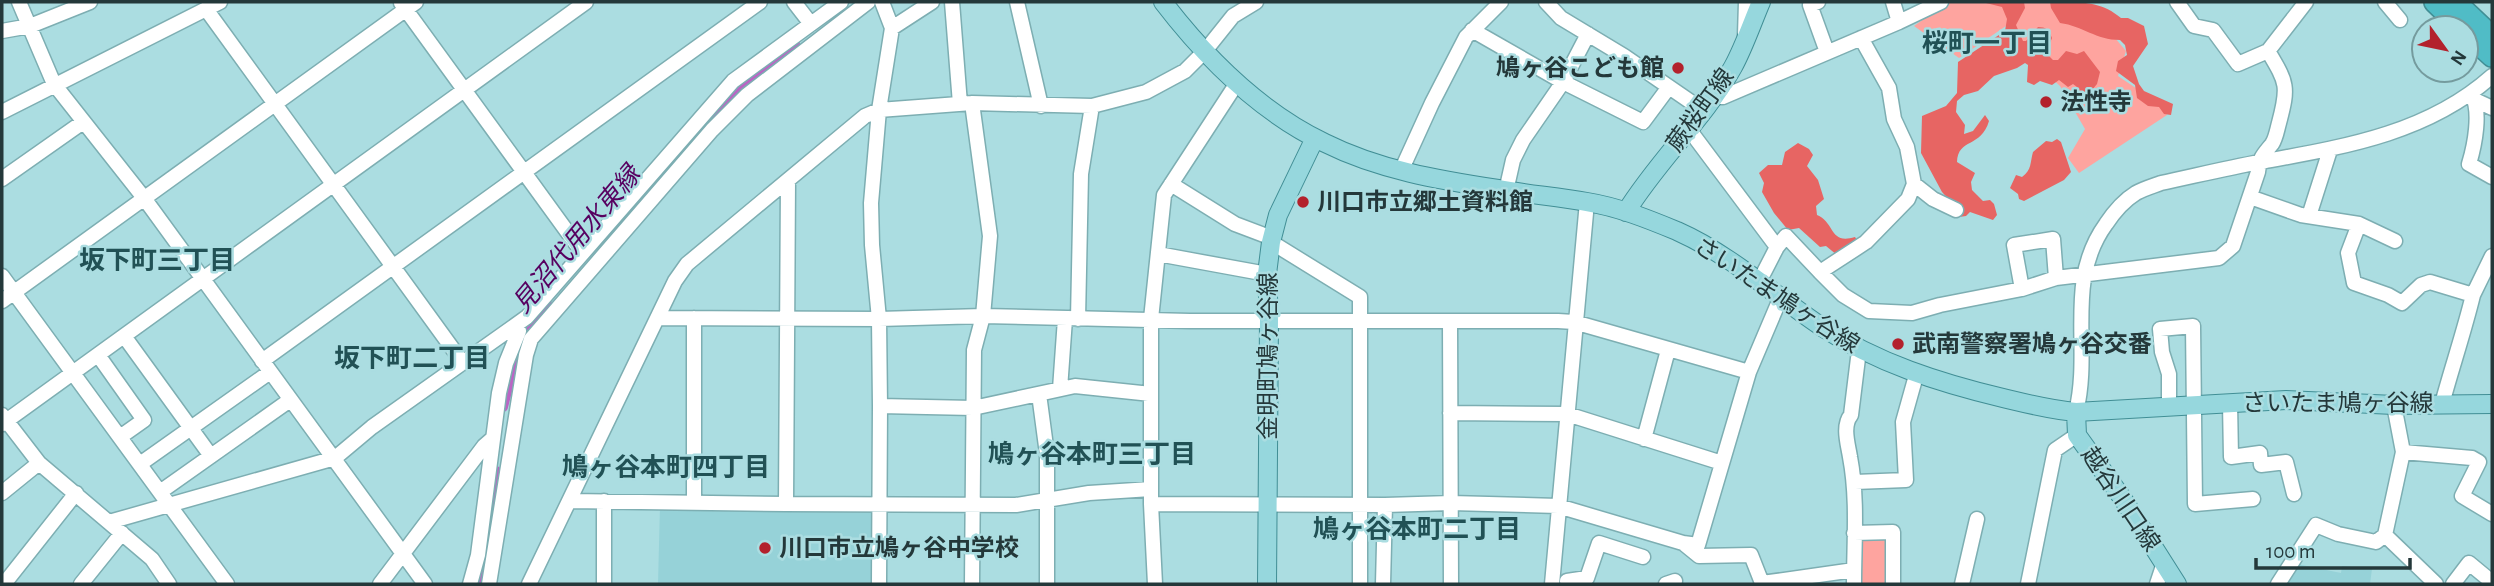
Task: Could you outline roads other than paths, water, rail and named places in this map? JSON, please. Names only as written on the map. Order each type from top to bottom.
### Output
[{"type":"highway","points":[[2455,2],[2492,37]]},
{"type":"main road","name":"さいたま鳩ヶ谷線","points":[[1163,2],[1237,83],[1315,138],[1356,157],[1401,171],[1506,191],[1587,202],[1626,212],[1704,244],[1780,299],[1859,350],[1976,392],[2076,412],[2286,400],[2394,405],[2492,404]]},
{"type":"main road","name":"蕨桜町線","points":[[1626,212],[1642,187],[1709,104],[1733,66],[1760,2]]},
{"type":"main road","name":"金明町鳩ヶ谷線","points":[[1267,584],[1267,274],[1271,240],[1278,215],[1315,138]]},
{"type":"main road","name":"越谷川口線","points":[[2076,412],[2077,435],[2123,499],[2177,584]]},
{"type":"street","points":[[19,2],[54,84],[144,198],[425,584]]},
{"type":"street","points":[[2,112],[220,2]]},
{"type":"street","points":[[169,584],[152,559],[39,463],[3,420],[204,279],[586,2]]},
{"type":"street","points":[[140,464],[191,427],[394,266],[760,2]]},
{"type":"street","points":[[794,2],[811,24]]},
{"type":"street","points":[[470,584],[478,555],[502,378],[527,317],[733,81],[841,2]]},
{"type":"street","points":[[109,522],[335,458],[372,427],[463,363],[521,332],[729,112],[747,95],[868,2]]},
{"type":"street","points":[[879,584],[880,406],[872,204],[879,110],[892,28],[882,2]]},
{"type":"street","points":[[892,28],[932,2]]},
{"type":"street","points":[[952,2],[966,104],[990,236],[983,316],[974,350],[972,584]]},
{"type":"street","points":[[1017,2],[1041,106]]},
{"type":"street","points":[[529,584],[675,281],[687,264],[865,116],[879,110],[966,104],[1092,106],[1146,92],[1185,71],[1233,16],[1256,2]]},
{"type":"street","points":[[1401,171],[1466,37],[1502,2]]},
{"type":"street","points":[[1546,2],[1561,18],[1669,87],[1709,104],[1941,2]]},
{"type":"street","points":[[1744,42],[1746,2]]},
{"type":"street","points":[[1818,2],[1810,5],[1827,52]]},
{"type":"street","points":[[1893,2],[1899,22]]},
{"type":"street","points":[[2197,2],[2181,6],[2194,26],[2213,30],[2238,64],[2268,51],[2306,2]]},
{"type":"street","points":[[2385,2],[2400,20]]},
{"type":"street","points":[[2,31],[30,26],[82,3]]},
{"type":"street","points":[[8,296],[275,104],[407,4],[465,90],[582,252]]},
{"type":"street","points":[[206,9],[463,363]]},
{"type":"street","points":[[1472,30],[1563,82],[1643,122],[1669,87]]},
{"type":"street","points":[[1506,191],[1513,160],[1523,140],[1563,82],[1588,34]]},
{"type":"street","points":[[1820,272],[1866,242],[1908,199],[1914,184],[1907,147],[1894,119],[1889,88],[1861,38]]},
{"type":"street","points":[[1759,282],[1777,247],[1786,236],[1843,296],[1869,312],[1890,314],[1912,313],[2022,289],[2056,278],[2219,258],[2232,246],[2258,172],[2258,162],[2274,142],[2287,94],[2283,76],[2268,51]]},
{"type":"street","points":[[2076,412],[2081,380],[2083,276],[2090,250],[2100,231],[2122,204],[2137,193],[2161,183],[2375,139],[2474,97],[2492,76]]},
{"type":"street","points":[[1155,584],[1151,497],[1151,319],[1164,195],[1237,83]]},
{"type":"street","points":[[2474,97],[2492,108]]},
{"type":"street","points":[[2474,97],[2473,151],[2469,163],[2492,177]]},
{"type":"street","points":[[1060,389],[1071,319],[1081,174],[1092,106]]},
{"type":"street","points":[[2,179],[83,122]]},
{"type":"street","points":[[1688,128],[1777,247]]},
{"type":"street","points":[[2309,216],[2330,150]]},
{"type":"street","points":[[786,505],[788,181]]},
{"type":"street","points":[[1171,184],[1235,224],[1271,240],[1360,297],[1360,584]]},
{"type":"street","points":[[1914,184],[1933,199],[1956,210]]},
{"type":"street","points":[[2250,197],[2309,216],[2359,224],[2395,241]]},
{"type":"street","points":[[1587,202],[1552,584],[1587,578],[1599,543],[1643,556]]},
{"type":"street","points":[[2359,224],[2348,253],[2354,282],[2402,303],[2421,285],[2430,282],[2473,295]]},
{"type":"street","points":[[2022,289],[2014,245],[2053,239],[2056,278]]},
{"type":"street","points":[[1158,254],[1267,274]]},
{"type":"street","points":[[2442,404],[2463,338],[2473,295],[2492,256]]},
{"type":"street","points":[[2,275],[8,296],[72,372],[227,584]]},
{"type":"street","points":[[570,501],[1016,505],[1089,492],[1267,504],[1451,503],[1558,506],[1698,545],[1749,372],[1780,299]]},
{"type":"street","points":[[658,318],[786,320],[983,316],[1071,319],[1574,322],[1749,372]]},
{"type":"street","points":[[694,318],[694,503]]},
{"type":"street","points":[[1450,321],[1451,584]]},
{"type":"street","points":[[2169,407],[2169,374],[2162,352],[2160,329],[2193,326],[2195,504],[2253,499]]},
{"type":"street","points":[[489,584],[526,355],[521,332]]},
{"type":"street","points":[[124,336],[211,456]]},
{"type":"street","points":[[1644,439],[1668,350]]},
{"type":"street","points":[[1683,543],[1699,556],[1751,555],[1762,583],[1854,577],[1855,482],[1846,433],[1847,420],[1851,415],[1859,350]]},
{"type":"street","points":[[98,355],[144,420],[120,437]]},
{"type":"street","points":[[1855,482],[1906,480],[1903,422],[1917,372]]},
{"type":"street","points":[[880,406],[973,408],[1075,386],[1152,394]]},
{"type":"street","points":[[1038,394],[1047,454],[1047,584]]},
{"type":"street","points":[[160,492],[290,400]]},
{"type":"street","points":[[2230,403],[2231,457],[2260,453],[2261,465],[2287,462],[2294,494]]},
{"type":"street","points":[[2278,584],[2316,525],[2338,534],[2376,542],[2385,535],[2403,452],[2394,405]]},
{"type":"street","points":[[1450,413],[1567,414],[1722,463]]},
{"type":"street","points":[[2028,584],[2055,450],[2077,435]]},
{"type":"street","points":[[380,584],[492,439]]},
{"type":"street","points":[[2403,452],[2472,458],[2479,462],[2462,496],[2492,514]]},
{"type":"street","points":[[2,492],[39,463]]},
{"type":"street","points":[[4,584],[76,493]]},
{"type":"street","points":[[604,502],[604,584]]},
{"type":"street","points":[[1383,584],[1385,505]]},
{"type":"street","points":[[1962,584],[1977,519]]},
{"type":"street","points":[[1854,533],[1893,532],[1893,584]]},
{"type":"street","points":[[81,584],[122,533]]},
{"type":"street","points":[[2385,535],[2436,584]]},
{"type":"street","points":[[2157,584],[2164,563]]},
{"type":"street","points":[[2453,584],[2469,564],[2492,582]]},
{"type":"waterway","name":"見沼代用水東縁","points":[[710,118],[759,72],[795,44]]},
{"type":"waterway","name":"見沼代用水東縁","points":[[503,407],[519,353],[547,304]]},
{"type":"waterway","name":"見沼代用水東縁","points":[[478,584],[490,526],[496,471]]},
{"type":"place","name":"鳩ヶ谷こども館","points":[[1678,68]]},
{"type":"place","name":"法性寺","points":[[2046,102]]},
{"type":"place","name":"川口市立郷土資料館","points":[[1303,202]]},
{"type":"place","name":"武南警察署鳩ヶ谷交番","points":[[1898,344]]},
{"type":"place","name":"川口市立鳩ヶ谷中学校","points":[[765,548]]},
{"type":"district","name":"桜町一丁目","points":[[1987,43]]},
{"type":"district","name":"坂下町三丁目","points":[[157,260]]},
{"type":"district","name":"坂下町二丁目","points":[[412,358]]},
{"type":"district","name":"鳩ヶ谷本町三丁目","points":[[1092,454]]},
{"type":"district","name":"鳩ヶ谷本町四丁目","points":[[666,467]]},
{"type":"district","name":"鳩ヶ谷本町二丁目","points":[[1417,529]]}]
